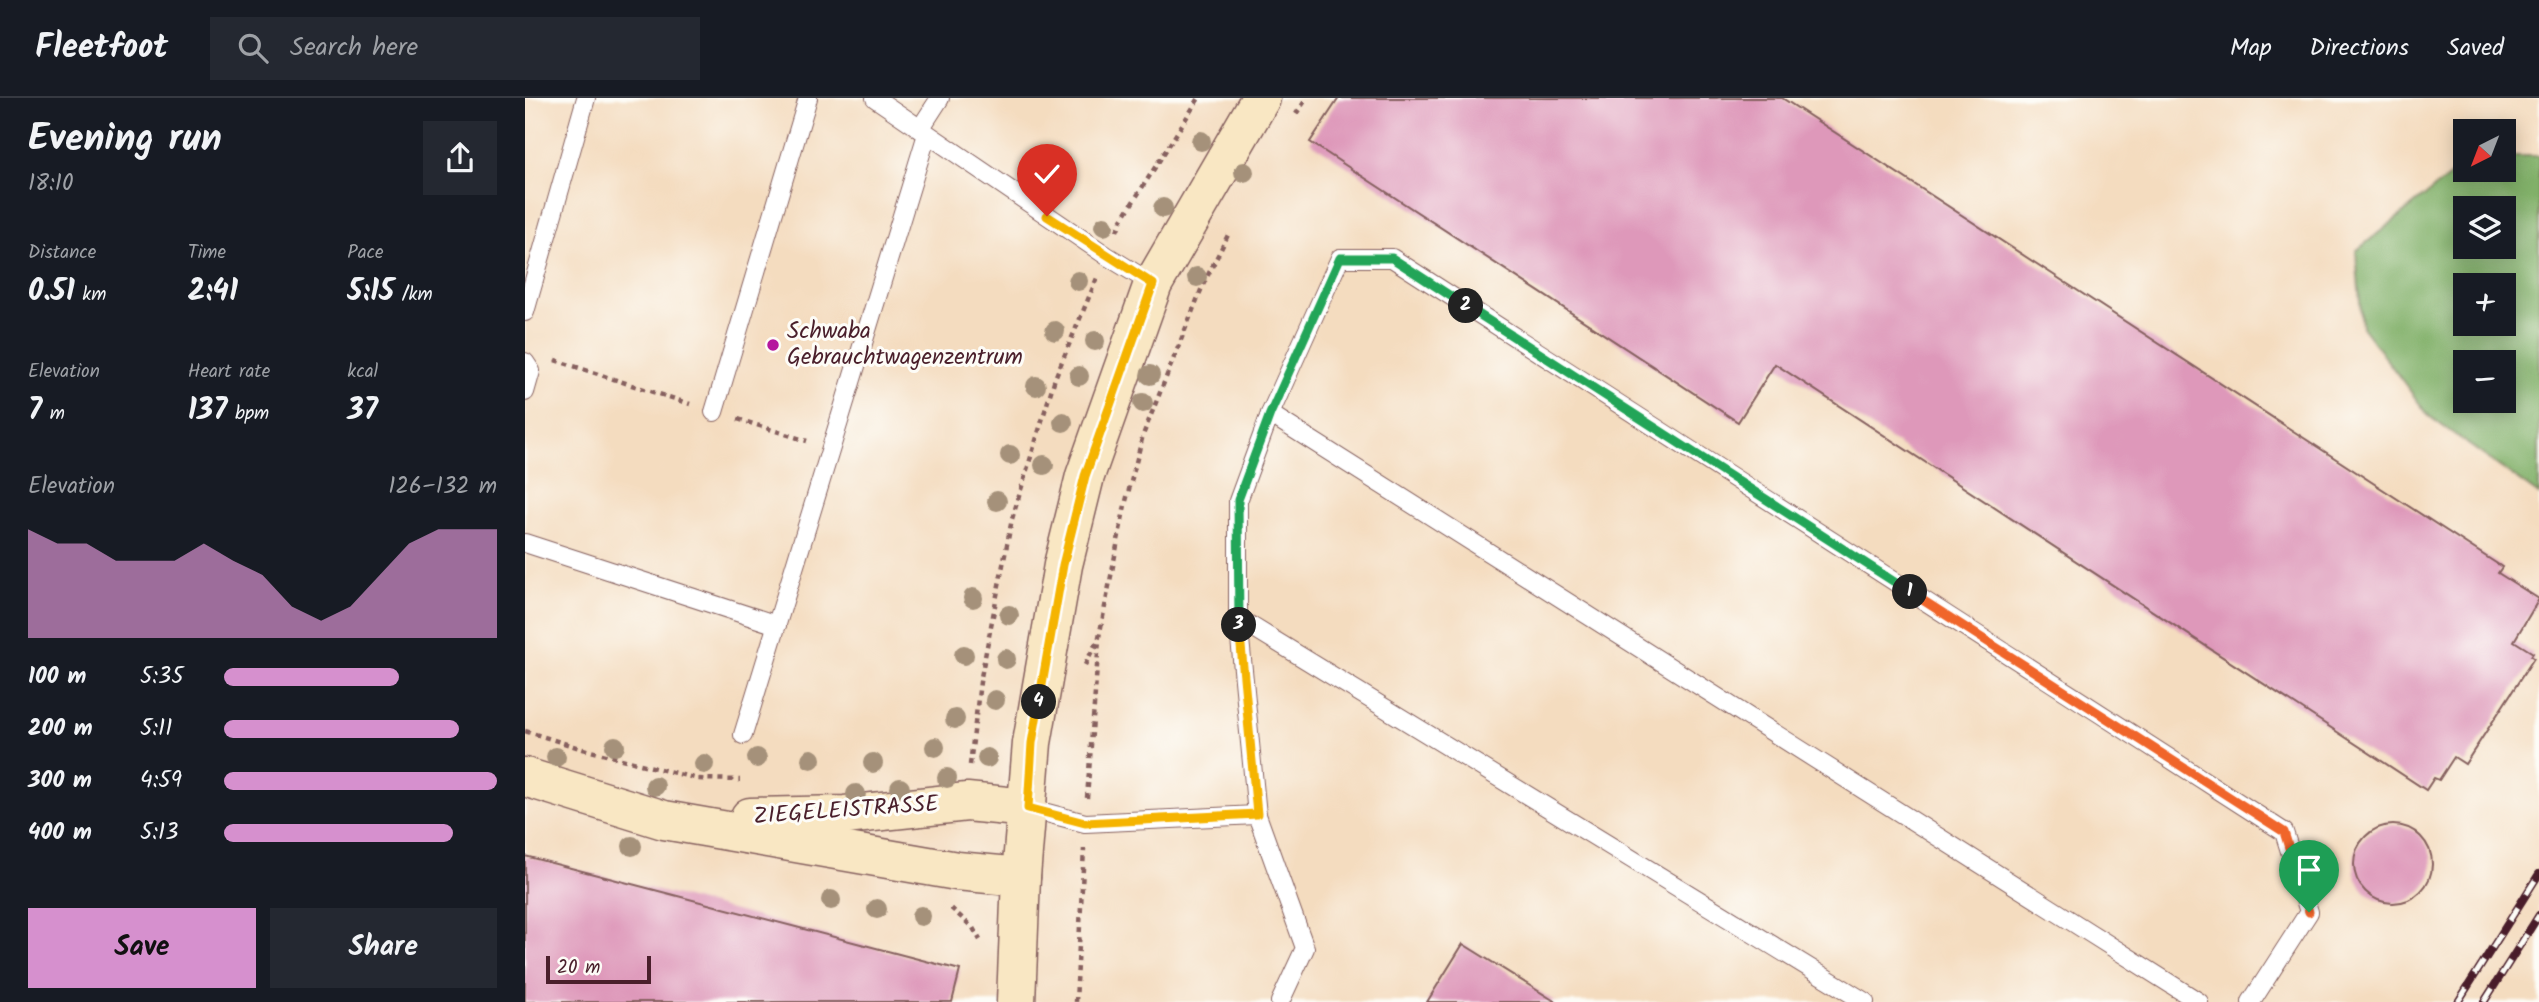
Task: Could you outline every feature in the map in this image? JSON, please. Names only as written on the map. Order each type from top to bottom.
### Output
[{"type":"street","points":[[1016,1002],[1021,877],[1032,743],[1066,553],[1085,476],[1153,284],[1261,98]]},
{"type":"street","name":"ZIEGELEISTRASSE","points":[[525,777],[664,820],[957,871],[1021,877]]},
{"type":"street","name":"ZIEGELEISTRASSE","points":[[664,820],[845,815],[967,802],[1028,808]]},
{"type":"lane","points":[[525,312],[586,98]]},
{"type":"lane","points":[[714,412],[808,98]]},
{"type":"lane","points":[[875,98],[1107,256],[1153,284]]},
{"type":"lane","points":[[743,735],[831,449],[923,132],[940,98]]},
{"type":"lane","points":[[1280,1002],[1305,948],[1257,814],[1238,618],[1238,500],[1270,414],[1340,258],[1392,258],[2284,832],[2309,912],[2251,1002]]},
{"type":"lane","points":[[525,362],[531,370],[525,392]]},
{"type":"lane","points":[[1270,414],[2199,1002]]},
{"type":"lane","points":[[525,543],[777,625]]},
{"type":"lane","points":[[1238,618],[1865,1002]]},
{"type":"lane","points":[[1028,808],[1085,823],[1257,814]]},
{"type":"path","points":[[1292,121],[1307,98]]},
{"type":"path","points":[[1084,667],[1100,637],[1125,505],[1143,435],[1203,285],[1233,226]]},
{"type":"path","points":[[550,359],[831,449]]},
{"type":"path","points":[[525,731],[698,779],[751,780]]},
{"type":"path","points":[[959,762],[970,760]]},
{"type":"green space","points":[[2517,156],[2539,156],[2539,495],[2429,416],[2362,327],[2356,251],[2453,173],[2453,182],[2517,182]]},
{"type":"building","points":[[1339,98],[1782,98],[2502,567],[2498,573],[2539,599],[2514,641],[2533,653],[2531,656],[2534,658],[2465,764],[2454,757],[2439,780],[2434,778],[2426,790],[1775,364],[1738,422],[1310,142]]},
{"type":"building","points":[[2393,825],[2408,828],[2425,842],[2432,864],[2429,879],[2415,896],[2393,903],[2378,900],[2361,886],[2354,864],[2357,849],[2371,832]]},
{"type":"building","points":[[525,856],[960,970],[952,1002],[525,1002]]},
{"type":"building","points":[[1463,944],[1556,1002],[1427,1002]]},
{"type":"railway","points":[[2458,1002],[2539,874]]},
{"type":"railway","points":[[2484,1002],[2539,915]]},
{"type":"place","name":"Schwaba Gebrauchtwagenzentrum","points":[[773,345]]},
{"type":"route","points":[[1047,216],[1153,284],[1085,476],[1063,565],[1032,743],[1028,808],[1085,823],[1257,814],[1238,618],[1238,500],[1270,414],[1340,258],[1392,258],[2284,832],[2309,912]]}]
